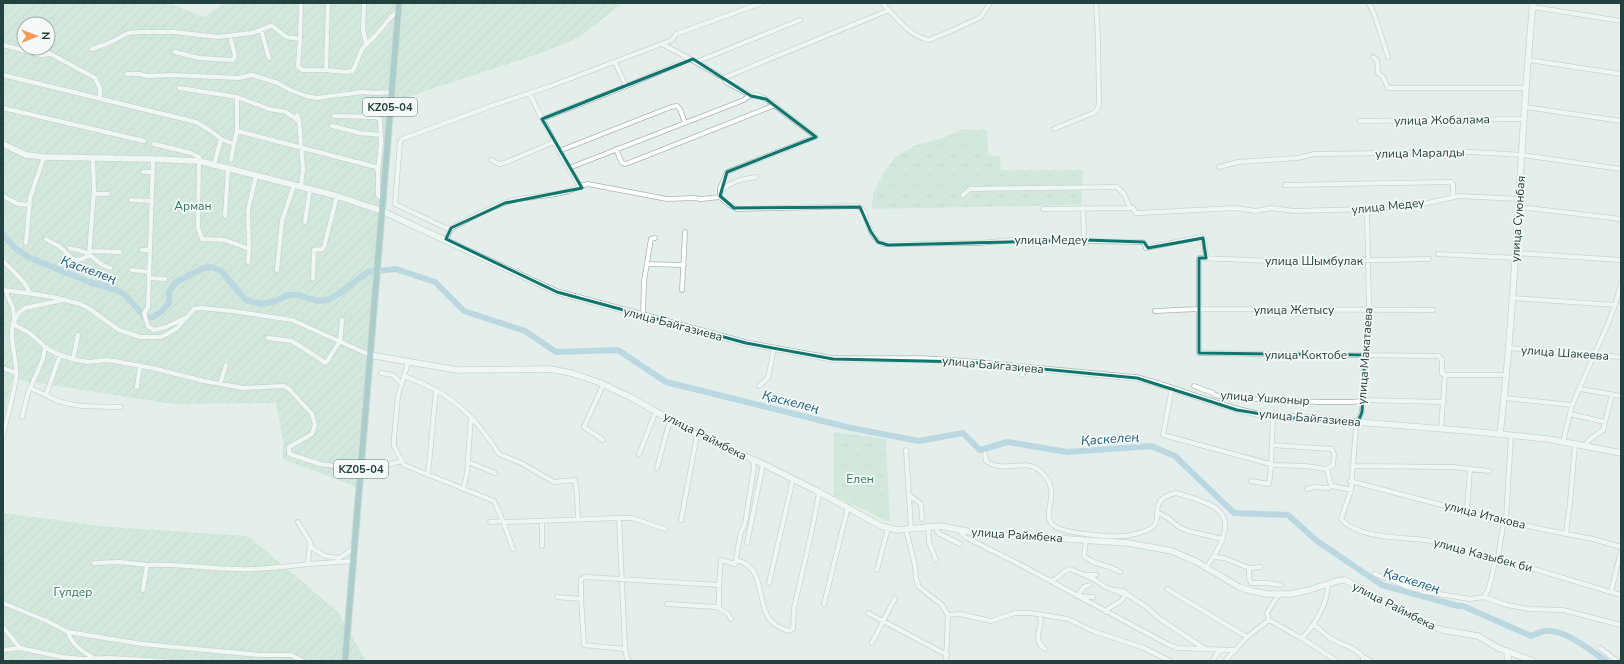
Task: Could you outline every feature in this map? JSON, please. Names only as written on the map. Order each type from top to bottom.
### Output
[{"type":"main road","name":"KZ05-04","points":[[345,661],[399,3]]},
{"type":"street","points":[[301,3],[298,67],[303,70],[352,71],[359,53],[366,44],[386,25],[391,17],[398,12]]},
{"type":"street","points":[[326,70],[328,3]]},
{"type":"street","points":[[364,3],[363,29],[366,44]]},
{"type":"street","points":[[756,177],[738,180],[728,185],[720,195],[701,199],[667,199],[588,184],[573,190],[552,195],[505,203],[451,228],[446,228],[395,204],[400,140],[615,62],[672,40],[676,34],[762,3]]},
{"type":"street","points":[[882,3],[910,31],[929,40],[981,17],[990,3]]},
{"type":"street","points":[[1054,129],[1093,113],[1099,105],[1096,3]]},
{"type":"street","points":[[1369,3],[1375,16],[1388,56]]},
{"type":"street","points":[[1533,5],[1621,21]]},
{"type":"street","name":"улица Суюнбая","points":[[1500,434],[1507,375],[1533,5]]},
{"type":"street","points":[[724,78],[730,74],[889,10]]},
{"type":"street","points":[[696,62],[800,20]]},
{"type":"street","points":[[92,49],[109,43],[130,32],[192,34],[209,37],[252,33],[271,26],[286,37],[300,39]]},
{"type":"street","points":[[261,30],[269,58]]},
{"type":"street","points":[[175,52],[199,58],[233,60],[235,56],[230,36]]},
{"type":"street","points":[[662,44],[724,78],[726,82],[744,90],[749,96]]},
{"type":"street","points":[[3,46],[41,55],[49,54],[95,78],[100,88],[99,98]]},
{"type":"street","points":[[1373,57],[1377,60],[1378,73],[1385,79],[1388,88],[1526,88]]},
{"type":"street","points":[[542,119],[690,59]]},
{"type":"street","points":[[1529,60],[1621,74]]},
{"type":"street","points":[[615,62],[626,86]]},
{"type":"street","points":[[127,74],[140,74],[147,76],[172,74],[239,78],[252,75],[278,83],[290,90],[306,96],[317,98],[362,92],[392,92]]},
{"type":"street","points":[[3,75],[196,122],[221,139],[234,144]]},
{"type":"street","points":[[179,88],[237,97],[269,109],[286,112],[299,121]]},
{"type":"street","points":[[530,93],[554,142],[580,186]]},
{"type":"street","points":[[569,168],[744,100],[749,96],[762,96],[816,137],[727,172],[720,195]]},
{"type":"street","points":[[231,160],[237,131],[237,97]]},
{"type":"street","points":[[616,149],[622,163],[626,164],[774,105]]},
{"type":"street","points":[[559,151],[671,107],[677,106],[680,109],[686,123]]},
{"type":"street","points":[[1525,107],[1621,121]]},
{"type":"street","points":[[3,108],[144,141]]},
{"type":"street","points":[[297,115],[299,121],[303,169],[301,186]]},
{"type":"street","points":[[334,116],[376,117],[380,119],[381,135],[378,195],[383,200]]},
{"type":"street","name":"улица Жобалама","points":[[1360,121],[1524,119]]},
{"type":"street","points":[[332,126],[360,133],[381,135]]},
{"type":"street","points":[[237,131],[301,149],[376,167],[378,172]]},
{"type":"street","points":[[214,164],[221,139]]},
{"type":"street","points":[[491,160],[499,164],[504,163],[554,142]]},
{"type":"street","name":"улица Байгазиева","points":[[3,144],[26,155],[44,157],[199,161],[301,186],[382,211],[557,292],[746,343],[833,359],[925,359],[1023,368],[1036,371],[1137,378],[1157,382],[1237,410],[1273,416],[1500,434],[1585,445],[1621,453]]},
{"type":"street","points":[[154,144],[199,157],[198,227],[200,238],[225,240],[249,249]]},
{"type":"street","name":"улица Маралды","points":[[1219,167],[1238,162],[1298,158],[1320,154],[1472,152],[1522,155],[1621,169]]},
{"type":"street","points":[[26,244],[30,205],[44,157]]},
{"type":"street","points":[[46,239],[59,246],[68,256],[76,260],[83,260],[89,253],[94,194],[93,158]]},
{"type":"street","points":[[153,159],[150,272],[148,308],[144,313],[145,320],[150,329],[154,330],[166,327],[186,318]]},
{"type":"street","points":[[225,216],[228,168]]},
{"type":"street","points":[[143,172],[153,172]]},
{"type":"street","points":[[248,262],[248,210],[256,176]]},
{"type":"street","points":[[1285,185],[1451,182],[1453,184],[1453,197]]},
{"type":"street","points":[[277,270],[282,221],[294,185]]},
{"type":"street","points":[[963,195],[970,189],[1117,187],[1124,194],[1130,208]]},
{"type":"street","points":[[304,222],[310,189]]},
{"type":"street","points":[[94,194],[108,194]]},
{"type":"street","name":"улица Медеу","points":[[720,195],[728,204],[737,209],[860,207],[875,238],[881,243],[893,245],[917,243],[980,243],[1012,240],[1084,240],[1144,242],[1146,248],[1201,237],[1204,238],[1206,258]]},
{"type":"street","points":[[3,196],[18,204],[30,205]]},
{"type":"street","points":[[313,279],[314,250],[322,249],[324,247],[337,196]]},
{"type":"street","name":"улица Медеу","points":[[1043,209],[1133,208],[1136,213],[1235,208],[1256,211],[1271,208],[1294,211],[1367,210],[1414,206],[1453,197],[1474,196],[1520,199]]},
{"type":"street","points":[[131,200],[152,200]]},
{"type":"street","points":[[1519,207],[1621,219]]},
{"type":"street","points":[[1083,208],[1084,240]]},
{"type":"street","name":"улица Макатаева","points":[[1345,522],[1341,519],[1350,490],[1358,422],[1362,412],[1369,310],[1367,210]]},
{"type":"street","points":[[446,240],[451,228]]},
{"type":"street","points":[[682,290],[685,232]]},
{"type":"street","points":[[643,316],[644,281],[651,239],[655,238]]},
{"type":"street","points":[[70,248],[89,253],[103,265],[110,268]]},
{"type":"street","points":[[142,250],[150,250]]},
{"type":"street","points":[[89,253],[120,252]]},
{"type":"street","points":[[1438,254],[1621,260]]},
{"type":"street","name":"улица Шымбулак","points":[[1198,309],[1198,258],[1284,262],[1429,259]]},
{"type":"street","points":[[3,261],[25,283],[29,291],[27,293]]},
{"type":"street","points":[[647,264],[684,264]]},
{"type":"street","points":[[132,270],[150,272]]},
{"type":"street","points":[[149,278],[165,279]]},
{"type":"street","points":[[1563,442],[1572,405],[1596,354],[1620,294],[1621,284]]},
{"type":"street","points":[[5,291],[53,297],[80,304],[119,330],[140,337],[161,337],[177,328],[194,309],[201,308],[283,318],[299,322],[370,356]]},
{"type":"street","points":[[5,291],[13,308],[15,325],[31,334],[45,347],[60,355],[88,362],[107,360],[220,384],[250,388],[284,386],[290,390],[312,414],[315,421],[315,429],[312,434],[289,447],[289,453],[320,464],[361,469]]},
{"type":"street","points":[[1512,298],[1615,305]]},
{"type":"street","points":[[3,436],[16,373],[12,344],[14,320],[21,310],[25,308],[64,300]]},
{"type":"street","name":"улица Жетысу","points":[[1155,311],[1198,309],[1433,310]]},
{"type":"street","name":"улица Коктобе","points":[[1198,309],[1199,354],[1365,356],[1437,355],[1441,357],[1442,373],[1445,375]]},
{"type":"street","points":[[268,338],[292,341],[326,363],[340,341],[342,320]]},
{"type":"street","points":[[73,359],[78,335]]},
{"type":"street","points":[[22,417],[30,388],[43,359],[45,347]]},
{"type":"street","points":[[759,386],[768,378],[774,348]]},
{"type":"street","name":"улица Шакеева","points":[[1508,348],[1620,357]]},
{"type":"street","points":[[1620,357],[1621,352]]},
{"type":"street","points":[[46,395],[60,355]]},
{"type":"street","name":"улица Раймбека","points":[[370,356],[457,370],[550,369],[571,373],[630,397],[697,435],[763,464],[881,526],[888,528],[898,530],[938,526],[986,536],[1128,542],[1172,551],[1239,587],[1252,591],[1279,594],[1309,590],[1345,580],[1421,622],[1443,630],[1478,636],[1498,648],[1532,661]]},
{"type":"street","points":[[408,363],[397,404],[394,446],[404,465],[408,468],[494,501],[513,549]]},
{"type":"street","points":[[220,384],[226,365]]},
{"type":"street","points":[[137,387],[140,366]]},
{"type":"street","points":[[3,368],[16,373]]},
{"type":"street","points":[[1022,375],[1023,368]]},
{"type":"street","points":[[381,372],[393,375],[402,384]]},
{"type":"street","points":[[1441,429],[1445,375],[1507,375]]},
{"type":"street","points":[[404,376],[436,390],[452,399],[471,417],[499,454],[521,463],[554,482],[574,480],[577,494],[578,519]]},
{"type":"street","points":[[250,388],[257,385]]},
{"type":"street","points":[[603,385],[584,427],[603,440]]},
{"type":"street","name":"улица Ушконыр","points":[[1194,386],[1215,395],[1228,398],[1320,402],[1352,402],[1362,400],[1444,402]]},
{"type":"street","points":[[30,388],[59,402],[77,406],[121,407]]},
{"type":"street","points":[[1172,388],[1162,435],[1271,464],[1327,469],[1333,465],[1334,454],[1332,449],[1272,445]]},
{"type":"street","points":[[1580,389],[1621,396]]},
{"type":"street","points":[[428,475],[436,390]]},
{"type":"street","points":[[1585,445],[1590,438],[1603,430],[1612,395]]},
{"type":"street","points":[[1505,398],[1572,405]]},
{"type":"street","points":[[639,454],[656,411]]},
{"type":"street","points":[[1570,414],[1605,422]]},
{"type":"street","points":[[1251,481],[1269,484],[1273,416]]},
{"type":"street","points":[[463,489],[466,480],[468,462],[471,417]]},
{"type":"street","points":[[657,468],[670,420]]},
{"type":"street","points":[[681,520],[697,435]]},
{"type":"street","points":[[1484,597],[1497,558],[1505,520],[1511,436]]},
{"type":"street","points":[[1566,533],[1575,444]]},
{"type":"street","points":[[906,450],[909,496],[909,528],[916,578],[919,587],[942,605],[948,615],[946,661]]},
{"type":"street","points":[[985,454],[986,460],[989,462],[1008,467],[1026,464],[1039,470],[1051,487],[1052,496],[1048,516],[1051,523],[1058,528],[1068,531],[1106,536],[1127,536],[1151,528],[1156,521],[1158,503],[1160,499],[1176,493],[1208,505],[1222,514],[1225,530],[1223,539],[1214,557],[1206,568]]},
{"type":"street","points":[[717,607],[719,606],[721,560],[735,564],[741,532],[747,514],[754,468],[753,460]]},
{"type":"street","points":[[387,465],[402,461]]},
{"type":"street","points":[[468,462],[495,474]]},
{"type":"street","points":[[747,543],[763,464]]},
{"type":"street","points":[[1352,466],[1452,467],[1489,471]]},
{"type":"street","points":[[1327,469],[1332,486]]},
{"type":"street","points":[[1467,511],[1470,470]]},
{"type":"street","points":[[770,583],[793,479]]},
{"type":"street","name":"улица Итакова","points":[[1350,481],[1467,511],[1593,539],[1621,548]]},
{"type":"street","points":[[1307,489],[1314,487],[1328,488],[1332,486],[1350,490]]},
{"type":"street","points":[[736,560],[746,564],[755,573],[768,618],[789,631],[793,628],[794,608],[819,493]]},
{"type":"street","points":[[909,496],[921,504],[922,519]]},
{"type":"street","points":[[824,604],[848,508]]},
{"type":"street","points":[[1157,512],[1168,518],[1179,527],[1188,531],[1223,539]]},
{"type":"street","points":[[747,514],[751,524]]},
{"type":"street","points":[[619,518],[625,649],[627,659],[630,661]]},
{"type":"street","points":[[490,522],[632,518],[665,529]]},
{"type":"street","points":[[542,521],[542,546]]},
{"type":"street","points":[[298,522],[312,548],[318,553],[332,558],[339,558],[354,549]]},
{"type":"street","name":"улица Казыбек би","points":[[1345,522],[1359,530],[1375,535],[1429,540],[1497,558],[1621,595]]},
{"type":"street","points":[[928,526],[929,542],[936,560]]},
{"type":"street","points":[[938,526],[938,531],[940,534],[960,544]]},
{"type":"street","points":[[876,570],[888,528]]},
{"type":"street","points":[[959,530],[965,537],[1169,645],[1178,648],[1236,650]]},
{"type":"street","points":[[1086,540],[1084,556],[1087,559],[1098,564],[1114,568],[1120,572]]},
{"type":"street","points":[[308,564],[310,542]]},
{"type":"street","points":[[1610,592],[1621,551]]},
{"type":"street","points":[[1214,557],[1224,558],[1249,568],[1260,567]]},
{"type":"street","points":[[94,563],[120,562],[147,565],[180,564],[236,569],[275,569],[308,564],[353,561]]},
{"type":"street","points":[[143,590],[147,565]]},
{"type":"street","points":[[1249,568],[1249,578],[1251,583],[1281,585]]},
{"type":"street","points":[[1050,581],[1055,580],[1068,569],[1111,590],[1131,597]]},
{"type":"street","points":[[1375,574],[1418,591],[1470,599],[1484,597],[1521,608],[1563,610],[1621,625]]},
{"type":"street","points":[[1083,575],[1096,575]]},
{"type":"street","points":[[625,649],[584,645],[581,579],[586,577],[719,585]]},
{"type":"street","points":[[1077,596],[1084,587],[1089,584]]},
{"type":"street","points":[[1299,637],[1303,637],[1313,624],[1327,595],[1328,585]]},
{"type":"street","points":[[1167,589],[1247,637]]},
{"type":"street","points":[[1111,590],[1123,591],[1148,608],[1166,624],[1206,649]]},
{"type":"street","points":[[1279,594],[1267,613],[1269,620],[1337,661]]},
{"type":"street","points":[[1106,612],[1111,606],[1118,604],[1123,600],[1125,595]]},
{"type":"street","points":[[1077,596],[1093,597]]},
{"type":"street","points":[[558,597],[581,599]]},
{"type":"street","points":[[872,643],[895,598]]},
{"type":"street","points":[[3,603],[47,621],[68,632],[142,644],[260,656],[291,655],[303,661]]},
{"type":"street","points":[[667,604],[717,607],[728,614],[731,619]]},
{"type":"street","points":[[868,613],[884,620],[946,655]]},
{"type":"street","points":[[948,615],[960,614],[991,621],[1015,613],[1037,614],[1068,619],[1093,631],[1144,648],[1170,661]]},
{"type":"street","points":[[1037,614],[1041,620],[1038,640],[1045,649]]},
{"type":"street","points":[[1225,661],[1247,637],[1269,620]]},
{"type":"street","points":[[1313,624],[1330,638],[1344,644],[1363,659],[1371,661]]},
{"type":"street","points":[[3,628],[20,648]]},
{"type":"street","points":[[68,632],[76,645],[94,658]]},
{"type":"street","points":[[3,650],[20,648],[62,657],[82,659],[126,658],[163,661]]},
{"type":"street","points":[[1600,648],[1617,661]]},
{"type":"street","points":[[1212,661],[1220,650]]},
{"type":"street","points":[[1507,651],[1508,661]]},
{"type":"highlighted area","points":[[693,59],[751,96],[766,99],[816,137],[727,172],[720,196],[734,208],[860,207],[871,232],[878,242],[888,245],[1084,240],[1144,242],[1148,248],[1203,238],[1206,258],[1199,258],[1199,353],[1365,355],[1362,412],[1358,422],[1279,417],[1237,410],[1137,378],[968,362],[833,359],[746,343],[557,292],[446,239],[451,228],[505,203],[582,188],[542,119]]},
{"type":"green space","name":"Арман","points":[[3,3],[169,3],[204,17],[224,3],[623,3],[578,38],[538,54],[410,96],[391,105],[359,490],[352,485],[283,459],[283,441],[276,403],[173,404],[12,379],[3,421]]},
{"type":"green space","points":[[963,129],[987,130],[988,155],[1000,157],[1001,170],[1083,170],[1081,205],[872,209],[873,193],[885,171],[895,157],[916,145],[943,138]]},
{"type":"green space","name":"Елен","points":[[834,432],[886,439],[890,522],[834,496]]},
{"type":"green space","points":[[856,493],[874,503],[869,512],[851,503]]},
{"type":"green space","name":"Гүлдер","points":[[3,513],[110,527],[248,536],[338,612],[366,661],[3,661]]},
{"type":"waterway","name":"Қаскелең","points":[[3,235],[15,248],[28,257],[89,282],[115,289],[124,294],[146,318],[153,317],[162,311],[169,303],[169,292],[176,282],[204,268],[212,267],[221,271],[246,300],[261,304],[276,301],[288,295],[298,295],[318,301],[328,300],[368,272],[396,269],[435,282],[464,311],[525,331],[556,352],[618,350],[666,382],[851,428],[919,441],[963,433],[980,450],[1008,442],[1067,452],[1151,446],[1175,456],[1234,513],[1288,515],[1317,541],[1382,585],[1458,606],[1463,606],[1531,636],[1544,631],[1561,633],[1578,642],[1606,661]]}]
